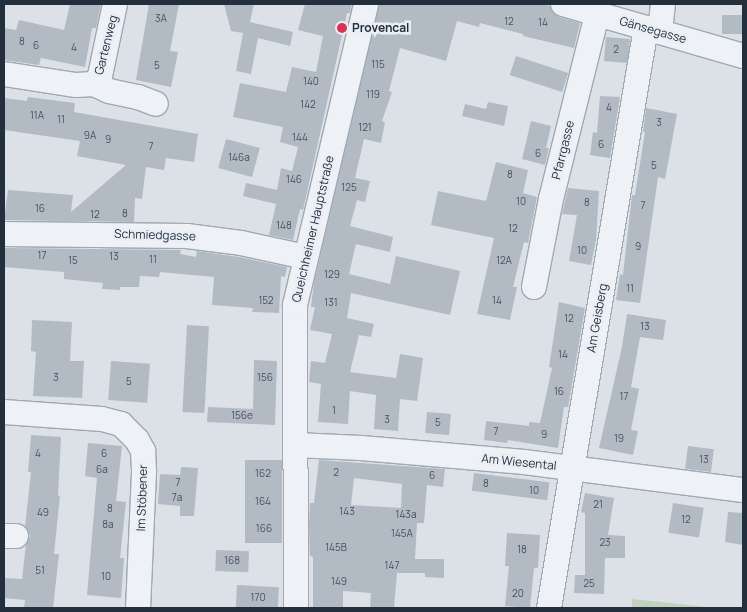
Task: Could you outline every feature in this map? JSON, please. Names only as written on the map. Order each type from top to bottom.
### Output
[{"type":"street","name":"Gartenweg","points":[[4,74],[76,85],[94,84],[101,71],[115,4]]},
{"type":"street","name":"Queichheimer Hauptstraße","points":[[296,608],[294,314],[305,258],[366,4]]},
{"type":"street","name":"Gänsegasse","points":[[563,4],[743,56]]},
{"type":"street","name":"Am Geisberg","points":[[549,608],[572,468],[653,30],[663,4]]},
{"type":"street","name":"Pfarrgasse","points":[[534,287],[551,199],[597,14]]},
{"type":"street","points":[[94,84],[109,91],[138,97],[156,104]]},
{"type":"street","name":"Schmiedgasse","points":[[4,234],[187,236],[241,243],[305,258]]},
{"type":"street","name":"Im Stöbener","points":[[4,412],[102,419],[121,424],[130,430],[137,440],[143,451],[144,472],[138,608]]},
{"type":"street","name":"Am Wiesental","points":[[294,445],[428,453],[572,468],[743,490]]},
{"type":"green space","points":[[632,599],[718,608],[632,608]]},
{"type":"building","points":[[70,4],[101,4],[96,28],[92,28],[85,67],[41,58],[39,65],[4,60],[4,28],[16,30],[19,20],[64,30]]},
{"type":"building","points":[[149,4],[179,4],[170,51],[178,52],[171,87],[136,80]]},
{"type":"building","points":[[224,4],[254,4],[250,22],[293,32],[290,46],[258,38],[251,74],[236,71],[243,33],[231,31]]},
{"type":"building","points":[[305,4],[352,4],[350,13],[347,13],[303,210],[300,209],[293,240],[269,235],[276,204],[243,196],[246,183],[277,190],[281,168],[292,171],[298,147],[280,142],[283,127],[233,117],[240,83],[286,92],[292,67],[316,72],[323,36],[298,30]]},
{"type":"building","points":[[379,4],[542,4],[550,6],[553,13],[559,17],[580,23],[574,48],[523,36],[523,34],[480,23],[479,27],[457,21],[446,61],[400,48],[389,91],[392,92],[382,121],[385,122],[381,143],[364,139],[355,178],[370,181],[365,202],[357,200],[350,226],[393,237],[390,252],[356,244],[349,274],[390,284],[396,256],[460,271],[450,315],[351,293],[347,318],[374,324],[371,337],[359,335],[350,372],[396,378],[400,354],[423,358],[417,401],[400,399],[398,431],[374,429],[376,395],[350,391],[348,424],[318,422],[321,384],[309,382],[311,361],[325,363],[332,334],[310,330],[315,307],[311,307],[314,283]]},
{"type":"building","points":[[722,15],[743,15],[743,34],[722,34]]},
{"type":"building","points":[[606,37],[630,39],[628,63],[604,61]]},
{"type":"building","points":[[516,56],[568,73],[562,92],[510,75]]},
{"type":"building","points":[[600,96],[620,97],[610,158],[590,155],[593,132],[597,133]]},
{"type":"building","points":[[28,97],[75,103],[74,112],[198,134],[194,162],[166,158],[164,170],[146,167],[142,199],[135,198],[134,222],[4,220],[8,190],[73,195],[71,212],[126,165],[77,156],[80,141],[4,130],[4,98],[27,101]]},
{"type":"building","points":[[488,102],[508,106],[504,126],[462,116],[465,104],[486,109]]},
{"type":"building","points":[[646,108],[677,114],[665,179],[658,177],[640,303],[616,300],[620,274],[623,275],[632,195],[635,195],[645,132],[643,132]]},
{"type":"building","points":[[531,121],[551,126],[546,148],[549,148],[545,165],[522,159]]},
{"type":"building","points":[[226,139],[260,148],[252,177],[218,168]]},
{"type":"building","points":[[496,162],[528,170],[523,193],[537,197],[528,243],[524,242],[513,287],[517,287],[510,320],[477,314],[494,238],[431,225],[438,191],[486,201]]},
{"type":"building","points":[[568,188],[599,191],[596,240],[591,265],[569,261],[577,215],[562,214]]},
{"type":"building","points":[[4,248],[181,250],[180,254],[196,257],[197,251],[287,267],[285,277],[281,276],[279,313],[252,312],[253,308],[212,305],[214,277],[160,272],[159,277],[140,276],[139,287],[120,287],[120,290],[102,289],[103,283],[64,279],[64,272],[4,267]]},
{"type":"building","points":[[559,302],[585,308],[568,407],[564,407],[558,448],[508,440],[507,443],[484,440],[486,421],[529,426],[529,422],[540,423],[552,368],[549,367]]},
{"type":"building","points":[[627,314],[666,320],[663,340],[640,337],[631,387],[639,389],[631,430],[638,431],[633,455],[599,448],[622,347]]},
{"type":"building","points":[[32,320],[72,322],[70,361],[84,361],[82,398],[33,396],[36,352],[31,351]]},
{"type":"building","points":[[187,325],[209,326],[204,413],[182,412]]},
{"type":"building","points":[[254,360],[277,361],[275,425],[207,422],[208,407],[253,409]]},
{"type":"building","points":[[111,361],[150,364],[147,403],[108,400]]},
{"type":"building","points":[[427,412],[451,414],[449,435],[425,433]]},
{"type":"building","points":[[31,435],[61,437],[58,496],[60,496],[54,554],[59,554],[53,608],[24,608],[25,600],[4,598],[4,578],[22,579],[26,545],[30,536],[25,527],[31,472],[28,472]]},
{"type":"building","points":[[88,443],[122,446],[116,501],[126,502],[120,558],[124,558],[121,598],[87,595],[97,478],[85,476]]},
{"type":"building","points":[[688,446],[714,449],[711,472],[685,469]]},
{"type":"building","points":[[245,460],[282,460],[282,543],[245,543]]},
{"type":"building","points":[[319,460],[445,469],[443,487],[427,485],[424,523],[417,523],[415,559],[444,559],[444,578],[425,577],[425,573],[397,573],[394,608],[370,608],[371,593],[343,591],[343,608],[313,608],[313,557],[310,556],[309,526],[310,503],[314,503]],"holes":[[[354,478],[402,484],[401,508],[351,505]]]},
{"type":"building","points":[[181,467],[198,468],[194,516],[180,516],[180,506],[158,504],[160,474],[180,475]]},
{"type":"building","points":[[474,473],[549,482],[547,500],[472,491]]},
{"type":"building","points":[[585,493],[614,498],[608,535],[625,536],[625,558],[605,558],[604,594],[574,593],[575,575],[585,575],[585,513],[581,512]]},
{"type":"building","points":[[673,503],[704,508],[699,537],[668,533]]},
{"type":"building","points":[[728,512],[743,513],[743,545],[725,542]]},
{"type":"building","points":[[507,533],[540,535],[538,568],[534,568],[530,608],[505,606],[509,566],[505,566]]},
{"type":"building","points":[[216,550],[249,551],[248,572],[215,571]]},
{"type":"building","points":[[237,585],[279,587],[278,608],[236,608]]},
{"type":"place","name":"Provencal","points":[[342,28]]}]
